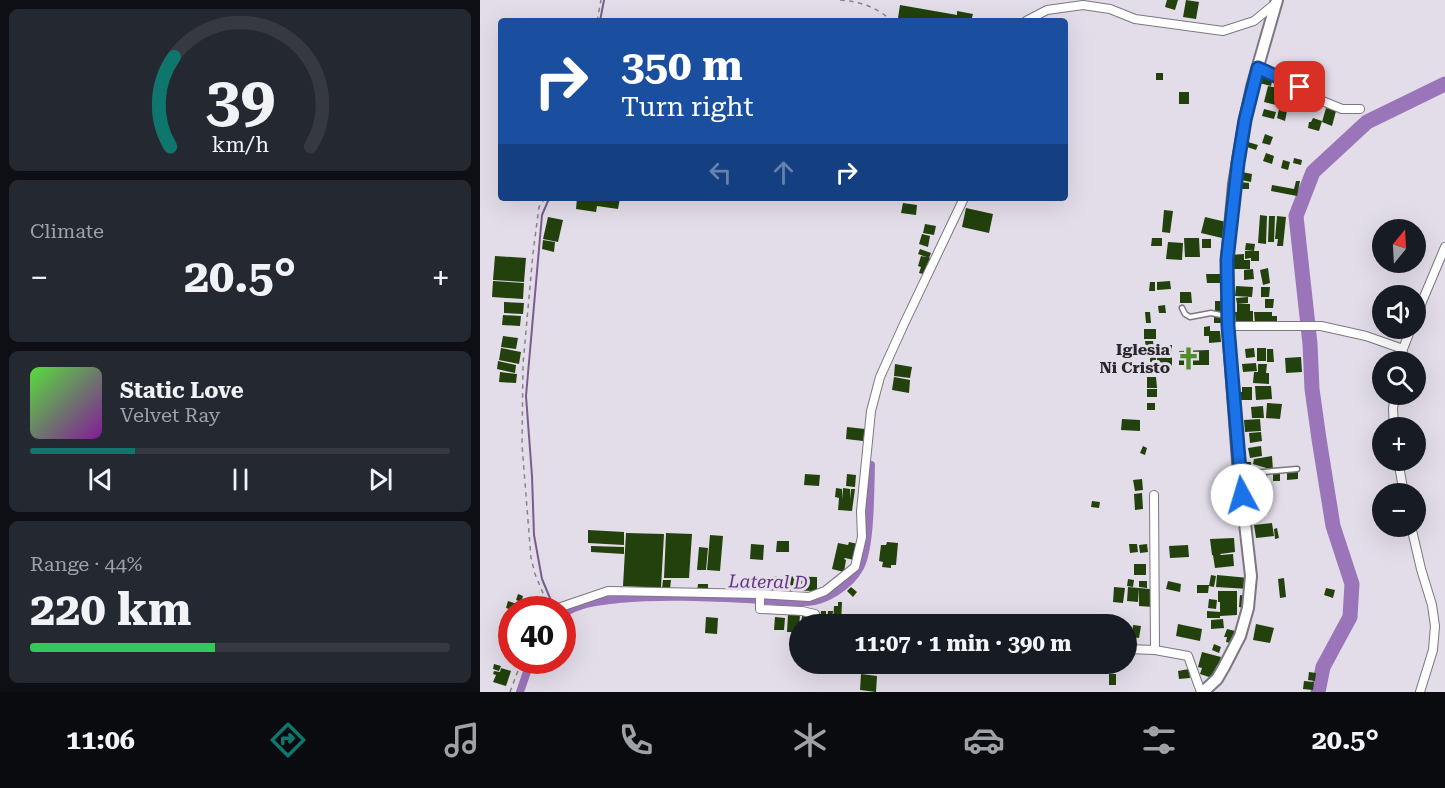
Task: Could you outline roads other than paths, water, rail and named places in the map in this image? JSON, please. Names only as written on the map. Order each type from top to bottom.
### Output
[{"type":"street","points":[[1031,18],[1047,9],[1083,5],[1110,9],[1135,19],[1223,31],[1254,21],[1277,1]]},
{"type":"street","points":[[1137,649],[1188,656],[1202,692],[1217,679],[1224,667],[1240,636],[1248,608],[1251,576],[1227,321],[1227,260],[1234,184],[1245,120],[1277,1]]},
{"type":"street","points":[[1258,68],[1300,87],[1315,98],[1342,109],[1360,109]]},
{"type":"street","points":[[576,602],[608,591],[809,597],[825,591],[855,567],[862,537],[861,511],[871,411],[880,377],[963,201]]},
{"type":"street","points":[[1426,292],[1445,247]]},
{"type":"street","points":[[1227,321],[1286,326],[1321,326],[1366,336],[1403,349],[1407,339]]},
{"type":"street","points":[[1154,495],[1155,650]]},
{"type":"street","points":[[1414,537],[1432,605],[1435,626],[1433,650],[1420,692]]},
{"type":"street","points":[[760,596],[760,609],[802,611],[815,614]]},
{"type":"lane","points":[[1182,308],[1190,317],[1211,313],[1227,321]]},
{"type":"lane","points":[[1240,475],[1297,469]]},
{"type":"waterway","points":[[601,18],[604,0]]},
{"type":"waterway","points":[[1318,692],[1323,667],[1350,617],[1352,584],[1333,526],[1319,439],[1312,389],[1310,344],[1296,216],[1313,172],[1367,122],[1445,84]]},
{"type":"waterway","points":[[548,201],[542,215],[526,396],[534,535],[542,579],[549,596]]},
{"type":"waterway","name":"Lateral D","points":[[576,608],[589,603],[635,598],[699,597],[799,602],[814,601],[829,596],[850,581],[863,560],[869,519],[871,465]]},
{"type":"waterway","name":"Lateral D","points":[[520,692],[526,674]]},
{"type":"place","name":"Iglesia Ni Cristo","points":[[1188,358]]}]
